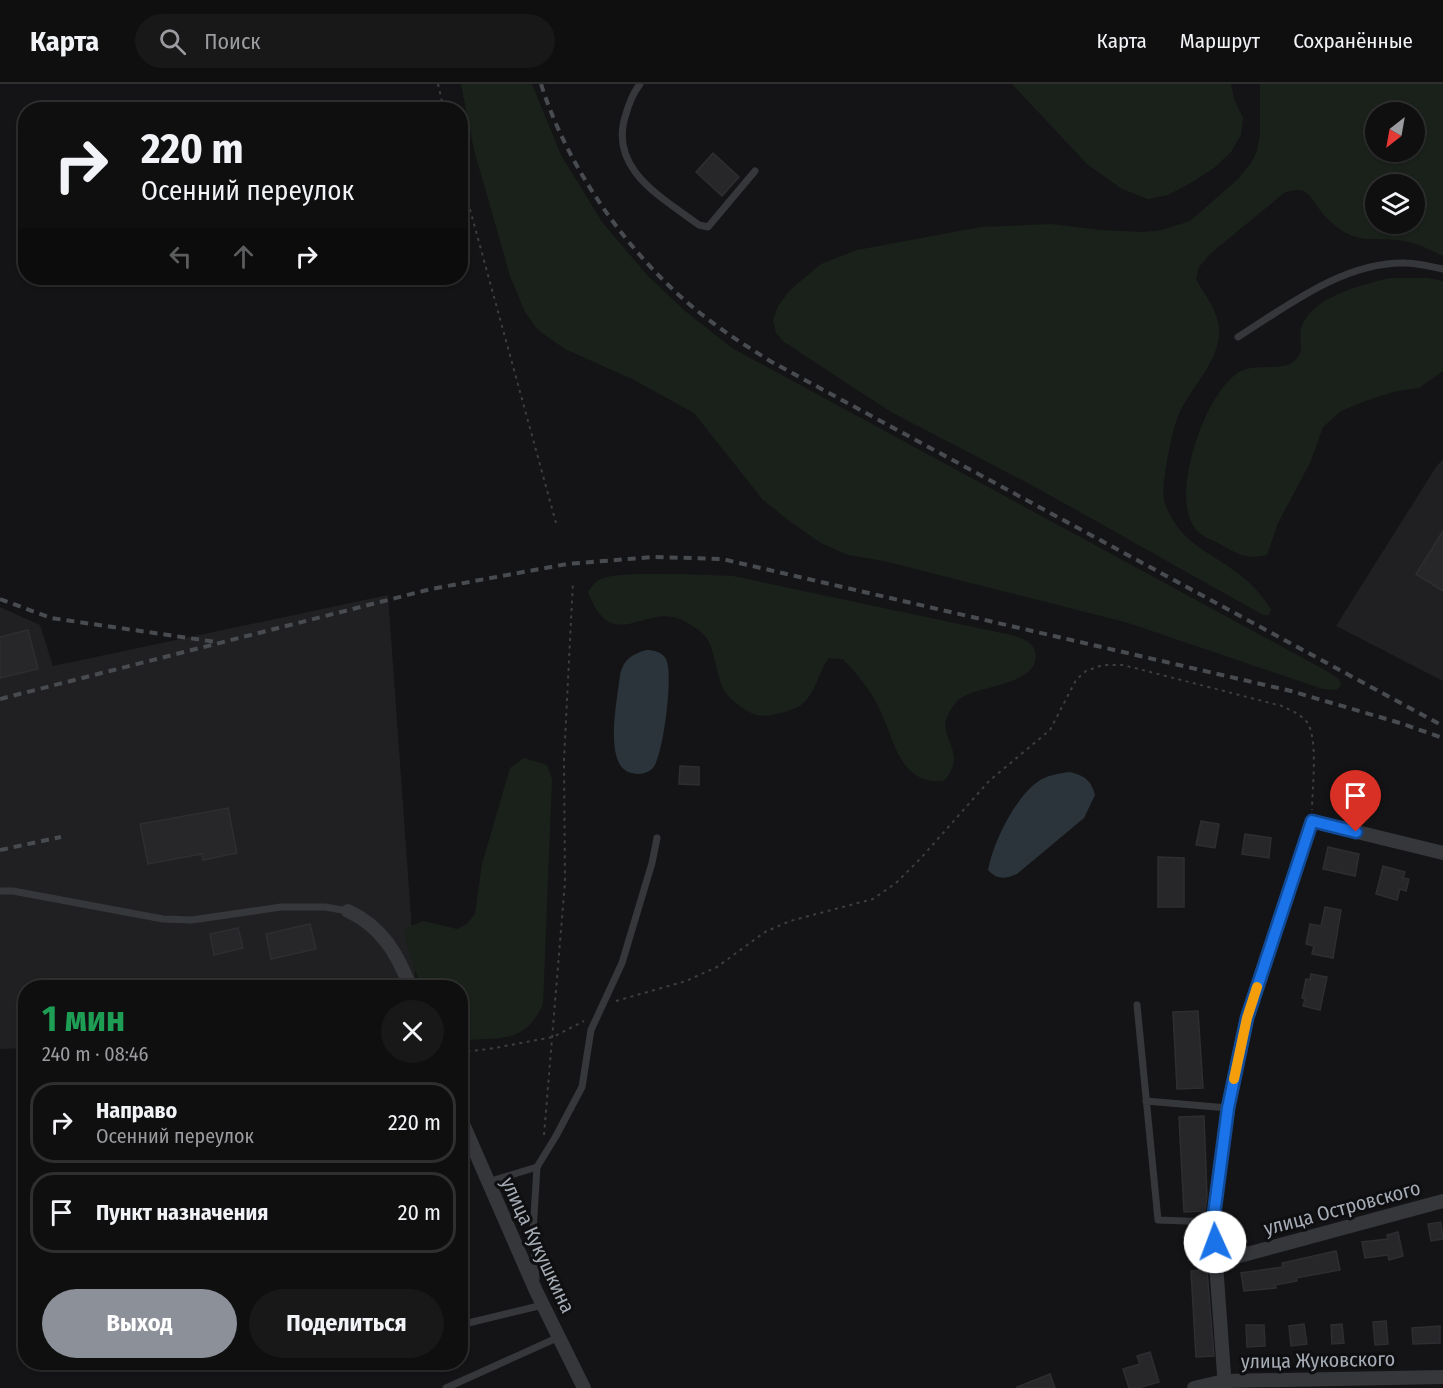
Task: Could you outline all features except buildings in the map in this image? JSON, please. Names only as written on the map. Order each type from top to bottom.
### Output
[{"type":"street","points":[[1225,1385],[1213,1222],[1228,1108],[1247,1018],[1312,821],[1443,853]]},
{"type":"street","points":[[348,911],[370,922],[384,938],[398,958],[407,980]]},
{"type":"street","name":"улица Кукушкина","points":[[468,1136],[536,1290],[584,1388]]},
{"type":"street","name":"улица Островского","points":[[1217,1262],[1443,1201]]},
{"type":"street","name":"улица Жуковского","points":[[1194,1388],[1443,1377]]},
{"type":"lane","points":[[640,84],[630,100],[624,119],[622,133],[624,151],[633,171],[644,183],[681,212],[699,225],[708,227],[755,171]]},
{"type":"lane","points":[[1238,338],[1302,296],[1344,276],[1379,266],[1406,263],[1443,269]]},
{"type":"lane","points":[[536,1290],[532,1232],[537,1167],[582,1087],[591,1030],[622,963],[652,863],[657,838]]},
{"type":"lane","points":[[0,891],[13,891],[163,920],[192,920],[282,907],[325,907],[348,911]]},
{"type":"lane","points":[[1137,1005],[1158,1221],[1213,1222]]},
{"type":"lane","points":[[1146,1101],[1228,1108]]},
{"type":"lane","points":[[488,1182],[537,1167]]},
{"type":"lane","points":[[468,1323],[543,1305]]},
{"type":"lane","points":[[446,1388],[560,1337]]},
{"type":"path","points":[[438,84],[442,102]]},
{"type":"path","points":[[468,201],[556,523]]},
{"type":"path","points":[[544,1138],[565,882],[564,759],[573,581]]},
{"type":"path","points":[[468,1051],[553,1038],[611,1002],[686,981],[717,967],[765,932],[790,921],[873,899],[896,883],[921,858],[989,781],[1050,730],[1076,680],[1086,671],[1103,665],[1123,665],[1282,706],[1297,714],[1307,722],[1311,733],[1313,749],[1312,821]]},
{"type":"shaded area","points":[[461,84],[532,84],[561,155],[602,222],[647,275],[685,311],[732,348],[1325,670],[1339,679],[1341,686],[1336,690],[1323,689],[1125,622],[884,561],[848,555],[821,543],[763,500],[694,413],[634,380],[565,349],[538,330],[525,312],[510,276],[473,146],[468,120],[468,102],[464,102]]},
{"type":"shaded area","points":[[1012,84],[1231,84],[1234,99],[1243,118],[1241,135],[1231,152],[1214,168],[1168,195],[1148,199],[1122,189],[1087,164]]},
{"type":"shaded area","points":[[1260,84],[1443,84],[1443,256],[1409,242],[1366,239],[1351,235],[1330,221],[1308,194],[1298,190],[1284,193],[1210,254],[1199,267],[1196,279],[1216,315],[1219,328],[1218,341],[1215,353],[1177,419],[1165,473],[1164,500],[1180,530],[1199,547],[1248,581],[1271,609],[1269,615],[1263,615],[1039,489],[891,412],[784,342],[776,333],[773,320],[778,306],[790,290],[821,264],[857,250],[981,227],[1051,224],[1100,230],[1144,232],[1162,230],[1190,221],[1237,180],[1251,163],[1257,151],[1260,134]]},
{"type":"shaded area","points":[[1390,278],[1428,278],[1443,281],[1443,371],[1419,388],[1397,391],[1341,411],[1323,427],[1310,463],[1278,523],[1267,555],[1253,557],[1242,555],[1199,533],[1188,513],[1186,495],[1188,475],[1199,434],[1215,398],[1224,386],[1241,371],[1255,367],[1285,366],[1292,363],[1301,351],[1300,332],[1307,317],[1327,300],[1352,288]]},
{"type":"shaded area","points":[[1443,459],[1443,681],[1336,626]]},
{"type":"shaded area","points":[[682,574],[733,576],[1011,635],[1026,640],[1032,645],[1035,662],[1030,671],[1021,677],[961,697],[956,702],[948,714],[945,725],[954,754],[951,771],[944,781],[929,780],[908,769],[895,748],[874,698],[843,659],[829,658],[814,689],[801,705],[792,710],[767,716],[757,715],[739,705],[724,690],[709,642],[698,630],[670,616],[619,625],[608,621],[598,611],[588,592],[597,581],[614,576]]},
{"type":"shaded area","points":[[388,595],[416,980],[18,980],[18,1048],[0,1049],[0,607],[40,625],[53,666]]},
{"type":"shaded area","points":[[646,650],[658,652],[666,659],[669,680],[668,697],[664,732],[657,761],[651,770],[637,774],[623,768],[617,759],[614,746],[615,714],[620,675],[624,665],[632,656]]},
{"type":"shaded area","points":[[524,758],[547,765],[552,779],[543,1004],[536,1017],[519,1032],[499,1038],[468,1040],[468,980],[419,980],[407,947],[404,929],[423,921],[457,929],[467,924],[475,914],[482,864],[510,768]]},
{"type":"shaded area","points":[[1069,772],[1086,779],[1095,795],[1084,818],[1017,874],[1001,878],[995,876],[988,870],[991,859],[1001,833],[1015,807],[1024,795],[1042,779]]},
{"type":"railway","points":[[541,84],[570,153],[612,220],[663,280],[726,332],[770,361],[1443,726]]},
{"type":"railway","points":[[0,699],[431,589],[567,564],[654,557],[722,559],[1291,691],[1443,738]]},
{"type":"railway","points":[[0,599],[51,618],[216,642]]},
{"type":"railway","points":[[0,850],[61,837]]},
{"type":"slow traffic","points":[[1234,1079],[1247,1018],[1257,987]]},
{"type":"route","points":[[1215,1242],[1213,1222],[1228,1108],[1247,1018],[1312,821],[1356,832]]}]
